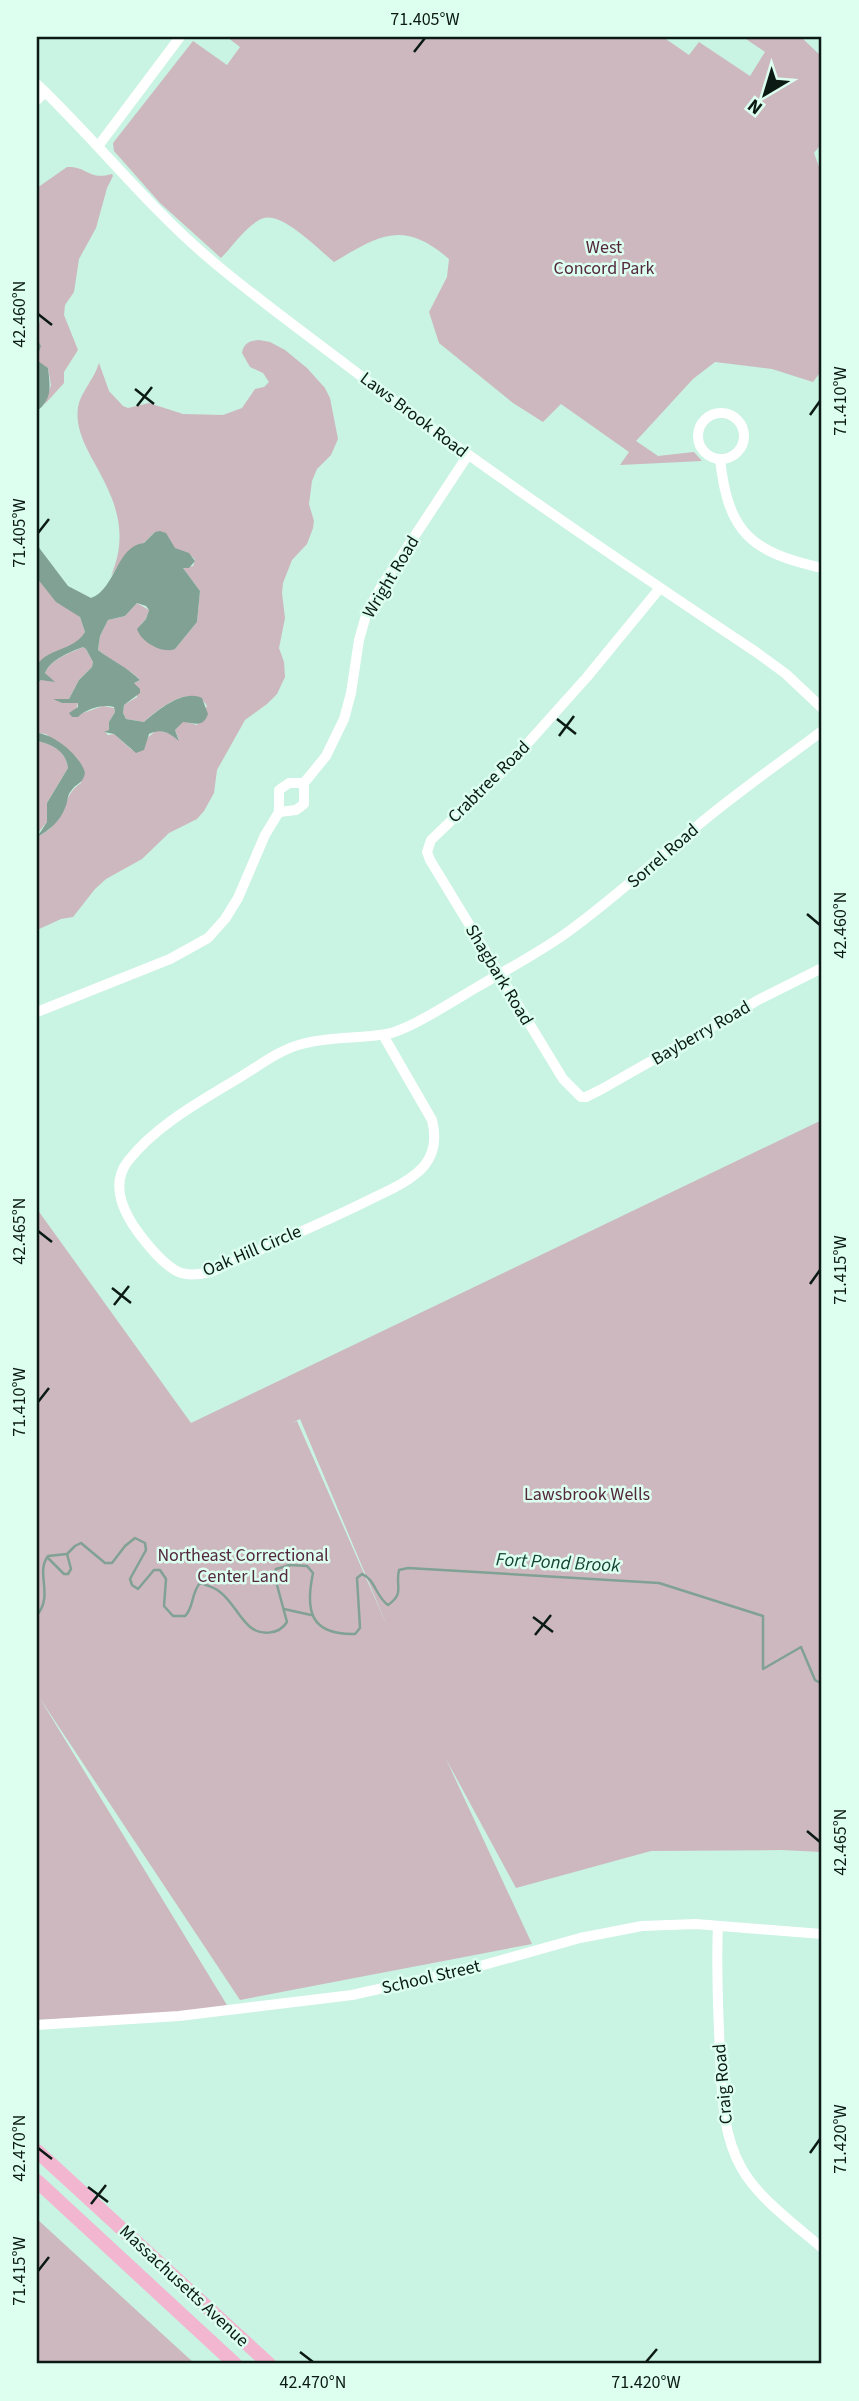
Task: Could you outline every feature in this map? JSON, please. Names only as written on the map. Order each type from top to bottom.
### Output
[{"type":"highway","name":"Massachusetts Avenue","points":[[37,2151],[269,2364]]},
{"type":"highway","name":"Massachusetts Avenue","points":[[37,2181],[235,2364]]},
{"type":"street","points":[[99,145],[180,37]]},
{"type":"street","name":"Laws Brook Road","points":[[37,84],[209,258],[468,455],[786,674],[822,708]]},
{"type":"street","points":[[37,100],[45,92]]},
{"type":"street","points":[[722,412],[739,421],[744,430],[744,439],[741,449],[734,456],[720,459],[703,451],[698,432],[701,423],[708,416],[722,412]]},
{"type":"street","name":"Wright Road","points":[[279,811],[300,808],[305,799],[304,783],[326,756],[344,719],[359,640],[374,599],[468,455]]},
{"type":"street","points":[[720,459],[729,508],[745,533],[760,547],[777,556],[822,568]]},
{"type":"street","name":"Crabtree Road","points":[[427,848],[441,829],[461,814],[502,773],[587,677],[660,588]]},
{"type":"street","name":"Sorrel Road","points":[[499,974],[563,935],[625,889],[696,826],[822,731]]},
{"type":"street","name":"Wright Road","points":[[37,1012],[170,959],[208,937],[225,919],[238,898],[265,835],[279,811],[277,794],[281,787],[289,783],[304,783]]},
{"type":"street","name":"Shagbark Road","points":[[427,848],[430,860],[563,1079],[580,1096]]},
{"type":"street","name":"Bayberry Road","points":[[580,1096],[586,1097],[602,1089],[760,999],[822,968]]},
{"type":"street","name":"Oak Hill Circle","points":[[383,1035],[432,1120],[434,1144],[424,1167],[375,1197],[212,1272],[185,1275],[173,1270],[163,1261],[128,1218],[120,1198],[123,1171],[128,1162],[167,1125],[299,1044],[345,1036],[389,1034],[422,1019],[499,974]]},
{"type":"street","name":"School Street","points":[[37,2025],[179,2016],[338,1997],[429,1979],[606,1933],[668,1924],[822,1934]]},
{"type":"street","name":"Craig Road","points":[[718,1926],[716,1976],[727,2134],[743,2171],[753,2184],[822,2248]]},
{"type":"green space","name":"West Concord Park","points":[[227,37],[663,37],[689,55],[699,42],[750,76],[765,52],[743,37],[801,37],[822,57],[822,143],[814,153],[822,175],[822,370],[813,382],[772,369],[715,362],[693,379],[636,441],[658,456],[694,452],[702,461],[620,465],[629,452],[561,404],[543,422],[513,403],[439,343],[429,312],[447,277],[449,259],[419,239],[405,235],[379,238],[334,262],[299,232],[269,217],[250,227],[221,258],[160,203],[114,151],[113,143],[193,41],[227,65],[240,47]]},
{"type":"green space","points":[[67,167],[98,176],[113,176],[96,228],[79,259],[74,292],[65,305],[64,315],[78,350],[64,372],[64,383],[45,404],[51,385],[48,368],[38,362],[37,333],[40,320],[37,299],[37,188]]},
{"type":"green space","points":[[259,340],[285,350],[307,368],[325,388],[330,398],[338,439],[331,455],[317,469],[312,481],[309,504],[314,521],[313,528],[307,544],[292,560],[283,583],[285,618],[279,648],[285,677],[277,694],[245,720],[217,770],[214,793],[197,819],[169,833],[142,859],[106,879],[73,917],[61,919],[37,930],[37,837],[54,824],[69,795],[81,783],[77,758],[46,734],[37,733],[37,684],[41,680],[48,680],[45,673],[48,668],[67,654],[83,647],[86,649],[93,662],[92,667],[79,680],[69,699],[56,699],[62,703],[78,703],[76,710],[80,714],[103,706],[114,708],[109,731],[105,732],[108,735],[114,734],[132,750],[157,730],[179,740],[175,730],[183,721],[197,725],[207,706],[201,699],[193,696],[166,705],[144,722],[126,719],[123,713],[124,705],[137,697],[134,683],[140,680],[98,650],[100,636],[108,620],[125,616],[137,603],[149,610],[141,624],[175,649],[197,622],[200,591],[183,568],[193,566],[195,560],[174,548],[155,532],[124,557],[111,576],[118,552],[118,518],[101,474],[82,437],[78,417],[79,402],[99,363],[109,391],[123,406],[128,408],[149,403],[183,414],[223,415],[242,408],[255,389],[264,387],[269,382],[263,373],[250,367],[242,353],[247,343]]},
{"type":"green space","points":[[37,578],[80,617],[85,632],[75,643],[37,666]]},
{"type":"green space","points":[[37,741],[58,749],[65,757],[68,768],[47,803],[47,822],[37,834]]},
{"type":"green space","points":[[822,1120],[822,1852],[651,1851],[516,1888],[446,1759],[532,1944],[240,2000],[39,1697],[230,2010],[37,2020],[37,1209],[191,1423]],"holes":[[[300,1419],[388,1628],[297,1421],[292,1423]]]},
{"type":"green space","points":[[37,2219],[195,2364],[37,2364]]},
{"type":"shaded area","points":[[37,339],[41,346],[37,357]]},
{"type":"shaded area","points":[[37,357],[38,361],[48,368],[50,386],[46,402],[37,411]]},
{"type":"shaded area","points":[[160,531],[166,533],[175,548],[189,553],[195,561],[189,568],[183,568],[200,591],[197,622],[175,649],[164,650],[147,642],[139,634],[137,629],[146,619],[149,610],[137,603],[125,616],[108,620],[100,636],[98,650],[140,680],[134,683],[140,693],[124,705],[123,713],[126,719],[144,722],[171,702],[187,696],[202,698],[208,714],[201,723],[183,722],[175,730],[179,741],[165,732],[149,734],[144,750],[136,753],[114,734],[104,732],[109,730],[114,707],[95,708],[78,717],[72,717],[69,713],[78,707],[78,703],[62,703],[53,699],[69,699],[79,680],[92,667],[93,662],[86,649],[83,647],[72,651],[48,668],[45,673],[55,682],[41,680],[37,684],[36,668],[41,660],[74,643],[85,632],[80,617],[56,602],[37,578],[37,545],[68,586],[91,598],[106,586],[127,552]]},
{"type":"shaded area","points":[[37,733],[51,737],[66,747],[85,773],[70,793],[57,821],[37,837],[47,822],[47,803],[68,768],[67,762],[57,749],[37,741]]},
{"type":"waterway","name":"Fort Pond Brook","points":[[37,1615],[44,1600],[43,1570],[48,1556],[67,1554],[81,1543],[105,1563],[112,1563],[135,1538],[145,1543],[146,1550],[130,1579],[132,1585],[138,1589],[154,1570],[160,1570],[166,1579],[164,1606],[173,1616],[185,1616],[188,1613],[200,1583],[220,1592],[249,1626],[264,1633],[279,1630],[287,1622],[274,1574],[276,1569],[290,1565],[307,1566],[313,1573],[311,1609],[320,1625],[328,1630],[355,1634],[360,1628],[357,1578],[362,1574],[370,1580],[388,1605],[398,1593],[399,1570],[408,1568],[659,1583],[763,1616],[763,1669],[801,1647],[815,1680],[822,1684]]},
{"type":"waterway","name":"Fort Pond Brook","points":[[48,1558],[64,1574],[68,1574],[71,1569],[67,1554]]},
{"type":"waterway","name":"Fort Pond Brook","points":[[284,1609],[311,1615]]},
{"type":"park label","name":"Lawsbrook Wells","points":[[587,1494]]},
{"type":"park label","name":"Northeast Correctional Center Land","points":[[243,1565]]}]
